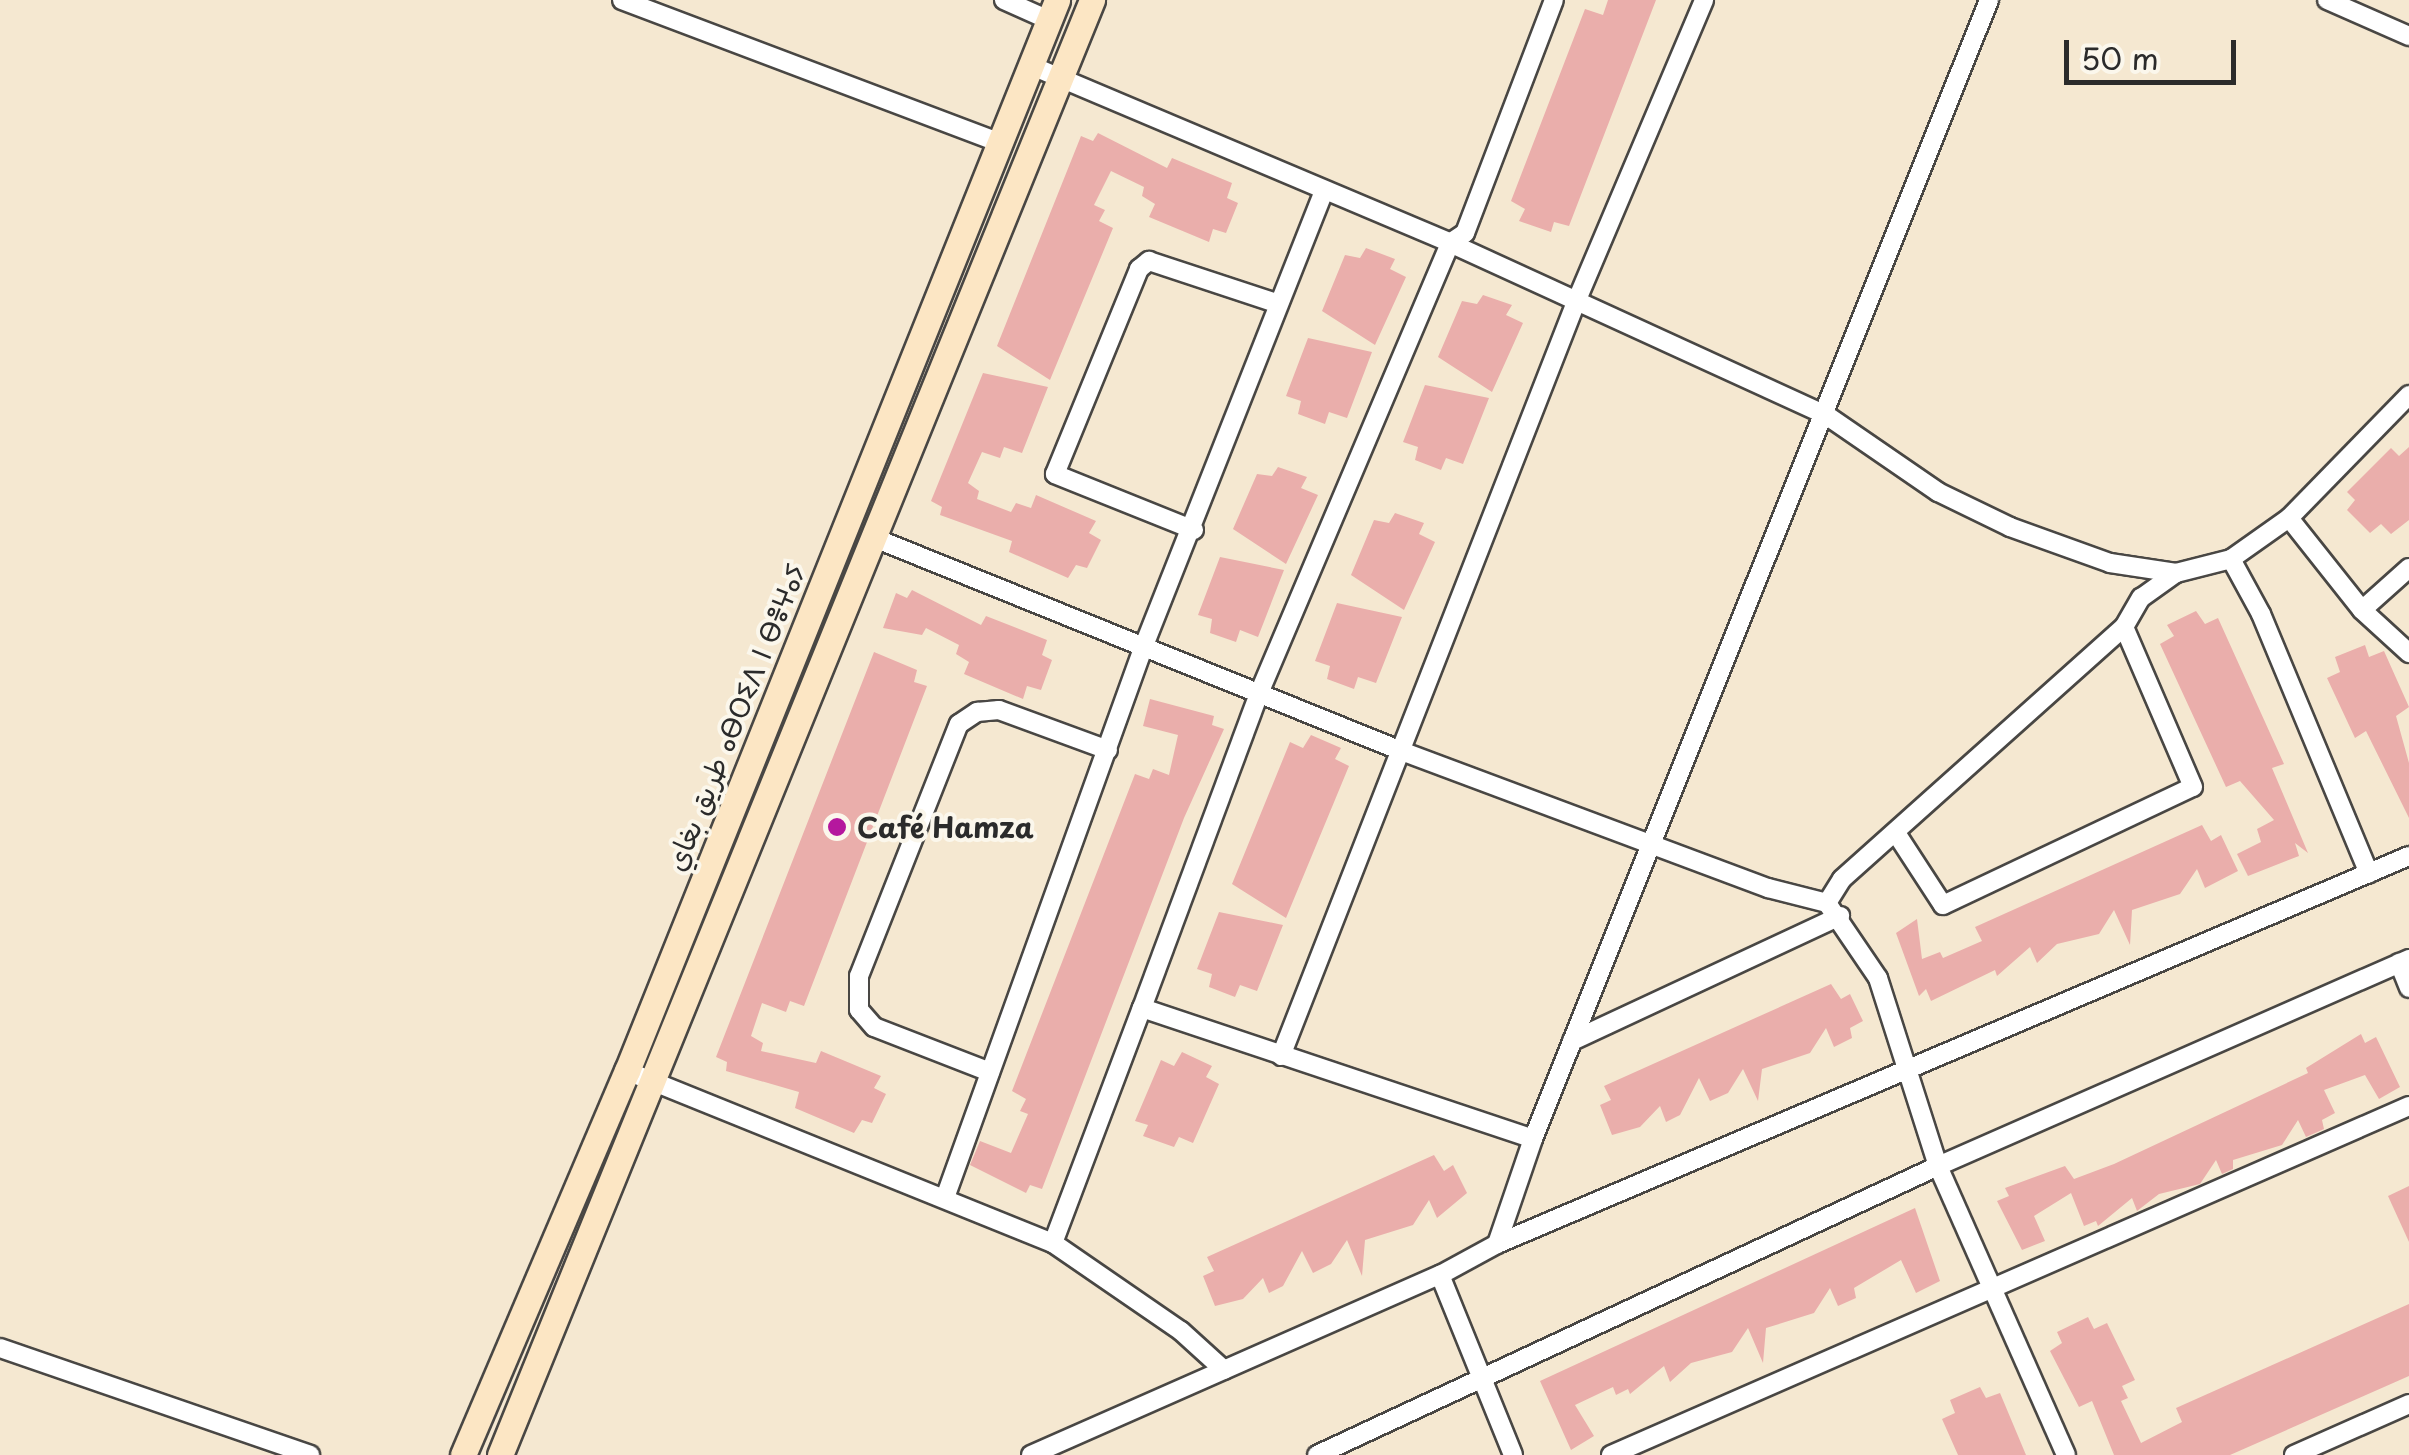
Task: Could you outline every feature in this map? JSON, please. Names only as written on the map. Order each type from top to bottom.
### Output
[{"type":"main road","points":[[500,1455],[1092,0]]},
{"type":"main road","name":"طريق بغاي ⴰⴱⵔⵉⴷ ⵏ ⴱⴻⵖⴰⵢ","points":[[463,1455],[627,1070],[995,141],[1032,66],[1053,10]]},
{"type":"street","points":[[622,0],[995,141]]},
{"type":"street","points":[[1004,0],[1053,10]]},
{"type":"street","points":[[1054,1243],[1260,691],[1450,242],[1465,233],[1554,0]]},
{"type":"street","points":[[1281,1056],[1404,752],[1576,302],[1704,0]]},
{"type":"street","points":[[1497,1244],[1533,1139],[1655,847],[1989,0]]},
{"type":"street","points":[[2327,0],[2409,36]]},
{"type":"street","points":[[1032,66],[1450,242],[1826,415],[1938,492],[2010,526],[2110,564],[2176,573]]},
{"type":"street","points":[[946,1195],[1145,643],[1194,530],[1276,303],[1324,190]]},
{"type":"street","points":[[1194,530],[1055,474],[1139,269],[1149,261],[1276,303]]},
{"type":"street","points":[[1572,1041],[1833,909],[1842,879],[2124,626],[2141,598],[2176,573],[2231,559],[2288,518],[2409,396]]},
{"type":"street","points":[[2288,518],[2362,610],[2409,653]]},
{"type":"street","points":[[872,537],[1145,643],[1404,752],[1833,909],[1878,978],[1938,1166],[2066,1455]]},
{"type":"street","points":[[2231,559],[2261,614],[2369,873]]},
{"type":"street","points":[[2362,610],[2409,568]]},
{"type":"street","points":[[1896,833],[1943,905],[2194,788],[2124,626]]},
{"type":"street","points":[[990,1072],[874,1027],[856,999],[859,976],[949,741],[967,716],[999,710],[1108,750]]},
{"type":"street","points":[[1031,1455],[1440,1275],[1497,1244],[2409,856]]},
{"type":"street","points":[[1317,1455],[1938,1166],[2404,961],[2409,988]]},
{"type":"street","points":[[1142,1008],[1533,1139]]},
{"type":"street","points":[[627,1070],[946,1195],[1054,1243],[1181,1331],[1224,1370]]},
{"type":"street","points":[[1611,1455],[2409,1106]]},
{"type":"street","points":[[1440,1275],[1480,1382],[1513,1455]]},
{"type":"street","points":[[0,1348],[310,1455]]},
{"type":"street","points":[[2294,1455],[2409,1404]]},
{"type":"building","points":[[1608,0],[1656,0],[1569,226],[1554,222],[1551,232],[1519,221],[1525,209],[1511,201],[1585,9],[1603,15]]},
{"type":"building","points":[[1098,133],[1167,168],[1172,158],[1232,183],[1227,198],[1238,203],[1226,233],[1213,229],[1209,242],[1149,217],[1155,204],[1142,196],[1144,187],[1111,171],[1094,205],[1105,210],[1099,221],[1113,228],[1050,380],[997,346],[1081,136],[1093,141]]},
{"type":"building","points":[[1366,248],[1395,259],[1390,269],[1406,277],[1375,345],[1322,311],[1345,255],[1360,258]]},
{"type":"building","points":[[1483,295],[1512,305],[1506,315],[1523,323],[1492,392],[1438,357],[1462,301],[1477,304]]},
{"type":"building","points":[[1308,338],[1372,352],[1347,418],[1329,412],[1325,424],[1298,414],[1301,401],[1286,396]]},
{"type":"building","points":[[983,373],[1048,387],[1022,453],[1004,447],[1000,458],[982,452],[968,483],[979,491],[977,499],[1011,512],[1016,503],[1031,508],[1036,495],[1096,521],[1089,533],[1101,540],[1087,568],[1076,565],[1068,578],[1009,552],[1012,541],[940,515],[942,507],[931,501]]},
{"type":"building","points":[[1425,385],[1489,398],[1463,464],[1446,458],[1441,470],[1415,460],[1418,447],[1403,442]]},
{"type":"building","points":[[2409,447],[2409,520],[2391,534],[2381,524],[2370,533],[2347,510],[2355,500],[2347,492],[2391,448],[2399,456]]},
{"type":"building","points":[[1278,467],[1307,477],[1301,488],[1318,495],[1286,564],[1233,529],[1257,474],[1272,476]]},
{"type":"building","points":[[1395,513],[1424,523],[1419,534],[1435,542],[1404,610],[1351,575],[1374,520],[1389,523]]},
{"type":"building","points":[[1220,557],[1284,570],[1258,637],[1240,630],[1236,642],[1210,633],[1212,619],[1198,615]]},
{"type":"building","points":[[912,590],[981,625],[986,616],[1047,640],[1042,655],[1052,660],[1041,690],[1027,686],[1023,699],[964,674],[969,662],[956,654],[959,645],[926,628],[922,635],[883,628],[896,593],[907,598]]},
{"type":"building","points":[[1337,603],[1402,617],[1376,683],[1358,677],[1354,689],[1327,679],[1330,666],[1315,661]]},
{"type":"building","points":[[2196,611],[2205,624],[2218,618],[2284,764],[2272,768],[2308,853],[2295,843],[2299,856],[2248,876],[2237,854],[2261,842],[2257,829],[2274,820],[2240,781],[2226,787],[2160,644],[2174,636],[2167,625]]},
{"type":"building","points":[[2365,645],[2369,657],[2384,651],[2409,707],[2396,716],[2409,763],[2409,818],[2366,731],[2355,738],[2327,678],[2340,672],[2335,657]]},
{"type":"building","points":[[874,652],[917,670],[914,682],[927,686],[804,1006],[790,1001],[786,1012],[762,1003],[751,1036],[763,1043],[761,1051],[816,1063],[821,1051],[881,1076],[874,1088],[886,1094],[872,1123],[862,1120],[854,1133],[795,1108],[799,1092],[726,1071],[727,1062],[716,1057]]},
{"type":"building","points":[[1150,699],[1214,716],[1212,725],[1224,729],[1184,818],[1042,1189],[1030,1185],[1026,1193],[970,1165],[980,1141],[1011,1153],[1028,1114],[1020,1111],[1026,1099],[1012,1091],[1135,774],[1149,779],[1153,769],[1169,775],[1178,735],[1143,726]]},
{"type":"building","points":[[1311,735],[1341,748],[1335,759],[1349,766],[1286,918],[1232,884],[1290,742],[1303,748]]},
{"type":"building","points":[[2202,825],[2211,841],[2221,835],[2238,871],[2205,888],[2197,869],[2180,894],[2132,910],[2130,945],[2114,910],[2099,934],[2057,944],[2037,963],[2030,947],[1997,976],[1995,970],[1931,1001],[1926,989],[1919,996],[1896,933],[1917,919],[1922,959],[1940,952],[1943,958],[1982,941],[1975,927]]},
{"type":"building","points":[[1219,912],[1283,925],[1257,991],[1240,985],[1235,997],[1209,987],[1212,974],[1197,969]]},
{"type":"building","points":[[1831,984],[1841,999],[1850,994],[1863,1021],[1850,1028],[1852,1038],[1834,1047],[1826,1028],[1810,1053],[1762,1069],[1758,1101],[1743,1069],[1728,1093],[1710,1101],[1699,1078],[1680,1115],[1666,1122],[1660,1106],[1640,1127],[1612,1135],[1600,1105],[1611,1100],[1604,1086]]},
{"type":"building","points":[[2361,1034],[2365,1043],[2376,1037],[2400,1087],[2379,1099],[2365,1075],[2324,1090],[2335,1113],[2322,1120],[2324,1129],[2306,1137],[2298,1120],[2282,1145],[2233,1160],[2233,1169],[2222,1174],[2216,1160],[2200,1184],[2159,1194],[2137,1211],[2132,1198],[2098,1226],[2096,1221],[2084,1226],[2071,1193],[2034,1216],[2045,1241],[2022,1250],[1997,1201],[2009,1196],[2005,1188],[2065,1166],[2074,1179],[2114,1164],[2308,1073],[2306,1068]]},
{"type":"building","points":[[1182,1052],[1212,1066],[1206,1077],[1219,1084],[1193,1143],[1179,1137],[1174,1147],[1143,1136],[1148,1125],[1135,1121],[1161,1060],[1174,1066]]},
{"type":"building","points":[[1434,1155],[1444,1171],[1453,1165],[1467,1193],[1437,1218],[1429,1200],[1413,1225],[1365,1240],[1362,1276],[1347,1240],[1331,1264],[1313,1273],[1302,1251],[1283,1286],[1269,1293],[1263,1278],[1243,1299],[1215,1306],[1203,1276],[1214,1271],[1207,1257]]},
{"type":"building","points":[[2409,1186],[2409,1242],[2388,1196]]},
{"type":"building","points":[[1915,1208],[1940,1281],[1916,1293],[1901,1260],[1854,1288],[1856,1298],[1838,1306],[1830,1288],[1814,1313],[1766,1328],[1763,1363],[1748,1328],[1732,1352],[1691,1363],[1670,1382],[1664,1366],[1630,1394],[1628,1389],[1616,1395],[1613,1387],[1575,1405],[1594,1436],[1571,1450],[1540,1381]]},
{"type":"building","points":[[2409,1304],[2409,1376],[2230,1455],[2114,1455],[2092,1401],[2079,1407],[2050,1351],[2062,1343],[2057,1332],[2088,1317],[2094,1329],[2107,1323],[2135,1380],[2122,1386],[2128,1398],[2121,1401],[2141,1443],[2182,1422],[2176,1408]]},
{"type":"building","points":[[1980,1387],[1986,1398],[2000,1393],[2026,1455],[1958,1455],[1942,1419],[1955,1413],[1950,1400]]},
{"type":"place","name":"Café Hamza","points":[[837,827]]}]
